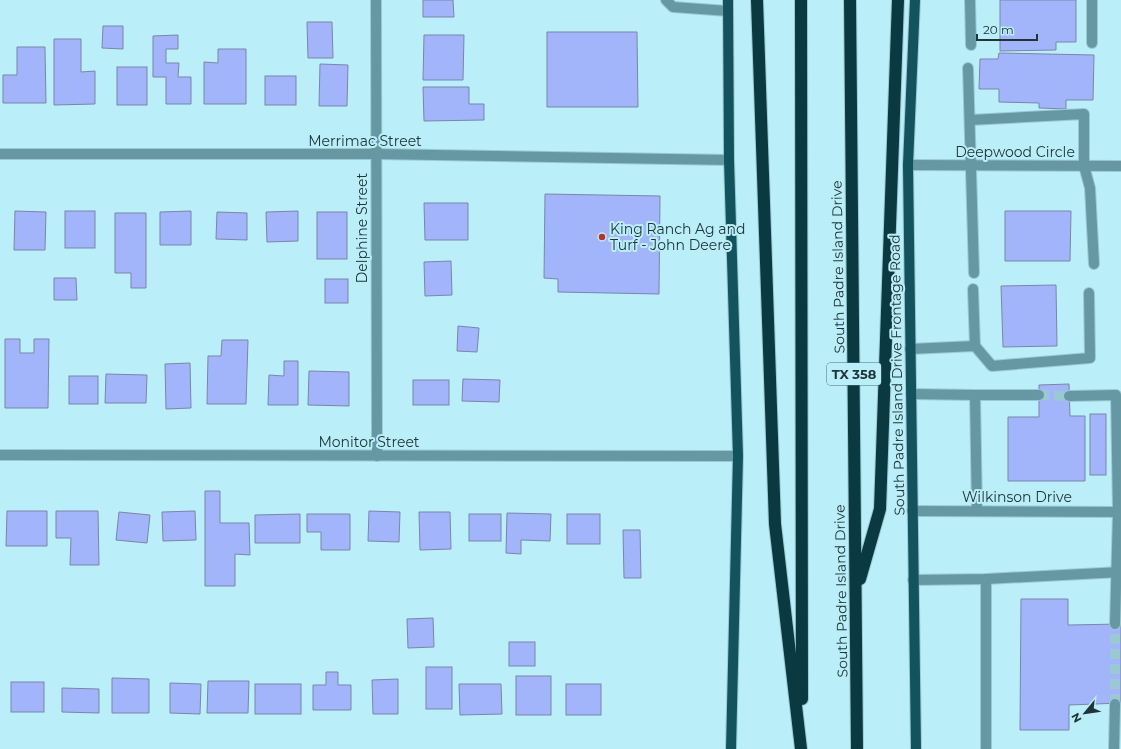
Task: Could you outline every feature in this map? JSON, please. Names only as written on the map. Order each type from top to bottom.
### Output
[{"type":"highway","points":[[757,0],[775,524],[802,749]]},
{"type":"highway","points":[[801,0],[802,749]]},
{"type":"highway","name":"South Padre Island Drive","points":[[850,0],[858,749]]},
{"type":"highway","points":[[856,592],[880,509],[898,0]]},
{"type":"main road","points":[[728,0],[729,160],[738,456],[731,749]]},
{"type":"main road","name":"South Padre Island Drive Frontage Road","points":[[915,0],[908,165],[916,749]]},
{"type":"street","name":"Delphine Street","points":[[376,0],[377,456]]},
{"type":"street","points":[[666,0],[673,7],[728,11]]},
{"type":"street","points":[[970,0],[971,45]]},
{"type":"street","points":[[1092,0],[1092,43]]},
{"type":"street","points":[[968,68],[974,273]]},
{"type":"street","points":[[970,120],[1084,114],[1084,166],[1090,188],[1094,264]]},
{"type":"street","name":"Merrimac Street","points":[[0,154],[376,154],[729,160]]},
{"type":"street","name":"Deepwood Circle","points":[[908,165],[1121,166]]},
{"type":"street","points":[[973,289],[975,346],[992,366],[1090,358],[1089,293]]},
{"type":"street","points":[[910,349],[975,346]]},
{"type":"street","points":[[911,394],[1039,395]]},
{"type":"street","points":[[975,395],[977,511]]},
{"type":"street","points":[[1070,396],[1116,395],[1119,572],[1115,624]]},
{"type":"street","name":"Monitor Street","points":[[0,455],[738,456]]},
{"type":"street","name":"Wilkinson Drive","points":[[912,511],[1119,512]]},
{"type":"street","points":[[913,580],[986,579],[1119,572]]},
{"type":"street","points":[[986,579],[986,749]]},
{"type":"street","points":[[1114,704],[1114,749]]},
{"type":"building","points":[[423,0],[453,0],[454,17],[423,17]]},
{"type":"building","points":[[1000,0],[1076,0],[1076,42],[1056,42],[1056,50],[1000,51]]},
{"type":"building","points":[[307,22],[332,22],[333,58],[308,58]]},
{"type":"building","points":[[103,26],[123,26],[123,49],[102,48]]},
{"type":"building","points":[[547,32],[637,32],[638,107],[547,107]]},
{"type":"building","points":[[178,35],[178,49],[166,49],[166,63],[179,63],[178,77],[191,77],[191,104],[166,104],[166,77],[153,77],[153,36]]},
{"type":"building","points":[[424,35],[464,35],[463,80],[423,80]]},
{"type":"building","points":[[54,39],[81,39],[81,72],[95,71],[95,104],[54,105]]},
{"type":"building","points":[[17,47],[45,47],[46,103],[3,103],[3,75],[17,75]]},
{"type":"building","points":[[218,49],[246,49],[246,104],[204,104],[204,62],[218,63]]},
{"type":"building","points":[[999,53],[1094,55],[1093,100],[1066,100],[1066,109],[1039,108],[1039,103],[999,102],[999,89],[979,89],[980,59],[998,59]]},
{"type":"building","points":[[320,64],[348,65],[347,106],[319,106]]},
{"type":"building","points":[[117,67],[147,67],[147,105],[117,105]]},
{"type":"building","points":[[265,76],[296,76],[296,105],[265,105]]},
{"type":"building","points":[[423,87],[469,87],[469,104],[484,104],[484,120],[424,121]]},
{"type":"building","name":"King Ranch Ag and Turf - John Deere","points":[[545,194],[660,196],[659,294],[558,292],[558,279],[544,278]]},
{"type":"building","points":[[424,203],[468,203],[468,240],[425,240]]},
{"type":"building","points":[[15,211],[46,212],[45,250],[14,250]]},
{"type":"building","points":[[65,211],[95,211],[95,248],[65,248]]},
{"type":"building","points":[[191,211],[191,245],[160,245],[160,212]]},
{"type":"building","points":[[298,211],[298,241],[267,242],[266,212]]},
{"type":"building","points":[[1005,211],[1071,211],[1070,261],[1005,261]]},
{"type":"building","points":[[217,212],[247,213],[247,240],[216,239]]},
{"type":"building","points":[[317,212],[347,212],[347,259],[317,259]]},
{"type":"building","points":[[115,213],[146,213],[146,288],[131,288],[131,273],[115,273]]},
{"type":"building","points":[[451,261],[452,295],[425,296],[424,262]]},
{"type":"building","points":[[54,278],[76,278],[77,300],[54,300]]},
{"type":"building","points":[[325,279],[348,279],[348,303],[325,303]]},
{"type":"building","points":[[1056,285],[1057,346],[1003,347],[1001,286]]},
{"type":"building","points":[[458,326],[479,328],[477,352],[457,351]]},
{"type":"building","points":[[5,339],[20,339],[20,353],[34,353],[34,339],[49,339],[48,408],[5,408]]},
{"type":"building","points":[[222,340],[248,340],[246,404],[207,404],[208,356],[221,356]]},
{"type":"building","points":[[284,361],[298,361],[298,405],[268,405],[269,375],[284,376]]},
{"type":"building","points":[[190,363],[191,408],[166,409],[165,364]]},
{"type":"building","points":[[309,371],[349,372],[349,406],[308,405]]},
{"type":"building","points":[[106,374],[147,375],[146,403],[105,403]]},
{"type":"building","points":[[69,376],[98,376],[98,404],[69,404]]},
{"type":"building","points":[[463,379],[500,380],[499,402],[462,401]]},
{"type":"building","points":[[413,380],[449,380],[449,405],[413,405]]},
{"type":"building","points":[[1069,384],[1070,416],[1085,416],[1085,481],[1008,481],[1008,417],[1039,417],[1039,385]]},
{"type":"building","points":[[1090,414],[1106,414],[1106,475],[1090,475]]},
{"type":"building","points":[[205,491],[220,491],[220,523],[249,523],[250,555],[235,554],[235,586],[205,586]]},
{"type":"building","points":[[7,511],[47,511],[47,546],[6,546]]},
{"type":"building","points":[[56,511],[98,511],[99,565],[70,565],[71,538],[56,538]]},
{"type":"building","points":[[195,511],[196,540],[163,541],[162,512]]},
{"type":"building","points":[[369,511],[400,512],[399,542],[368,541]]},
{"type":"building","points":[[119,512],[150,515],[147,543],[116,540]]},
{"type":"building","points":[[419,512],[450,512],[451,549],[420,550]]},
{"type":"building","points":[[507,513],[551,514],[550,541],[521,540],[521,554],[506,553]]},
{"type":"building","points":[[300,514],[300,543],[255,543],[255,515]]},
{"type":"building","points":[[307,514],[350,514],[350,550],[321,550],[321,532],[307,532]]},
{"type":"building","points":[[469,514],[501,514],[501,541],[469,541]]},
{"type":"building","points":[[567,514],[600,514],[600,544],[567,544]]},
{"type":"building","points":[[623,530],[640,530],[641,578],[624,578]]},
{"type":"building","points":[[1021,599],[1068,599],[1068,625],[1121,624],[1121,703],[1069,705],[1069,730],[1020,730]]},
{"type":"building","points":[[433,618],[434,647],[408,648],[407,619]]},
{"type":"building","points":[[509,642],[535,642],[535,666],[509,666]]},
{"type":"building","points":[[426,667],[452,667],[452,709],[426,709]]},
{"type":"building","points":[[326,672],[338,672],[338,685],[351,685],[351,710],[313,710],[313,685],[326,685]]},
{"type":"building","points":[[516,676],[551,676],[551,715],[516,715]]},
{"type":"building","points":[[112,678],[149,679],[149,713],[112,713]]},
{"type":"building","points":[[398,679],[398,714],[373,714],[372,680]]},
{"type":"building","points":[[208,681],[249,681],[248,713],[207,713]]},
{"type":"building","points":[[11,682],[44,682],[44,712],[11,712]]},
{"type":"building","points":[[170,683],[201,684],[200,714],[170,713]]},
{"type":"building","points":[[255,684],[301,684],[301,714],[255,714]]},
{"type":"building","points":[[459,684],[501,684],[502,714],[460,715]]},
{"type":"building","points":[[566,684],[601,684],[601,715],[566,715]]},
{"type":"building","points":[[62,688],[99,689],[99,713],[62,712]]},
{"type":"tunnel","points":[[1039,395],[1069,396]]},
{"type":"tunnel","points":[[1115,624],[1115,704]]},
{"type":"place","name":"King Ranch Ag and Turf - John Deere","points":[[602,237]]}]
